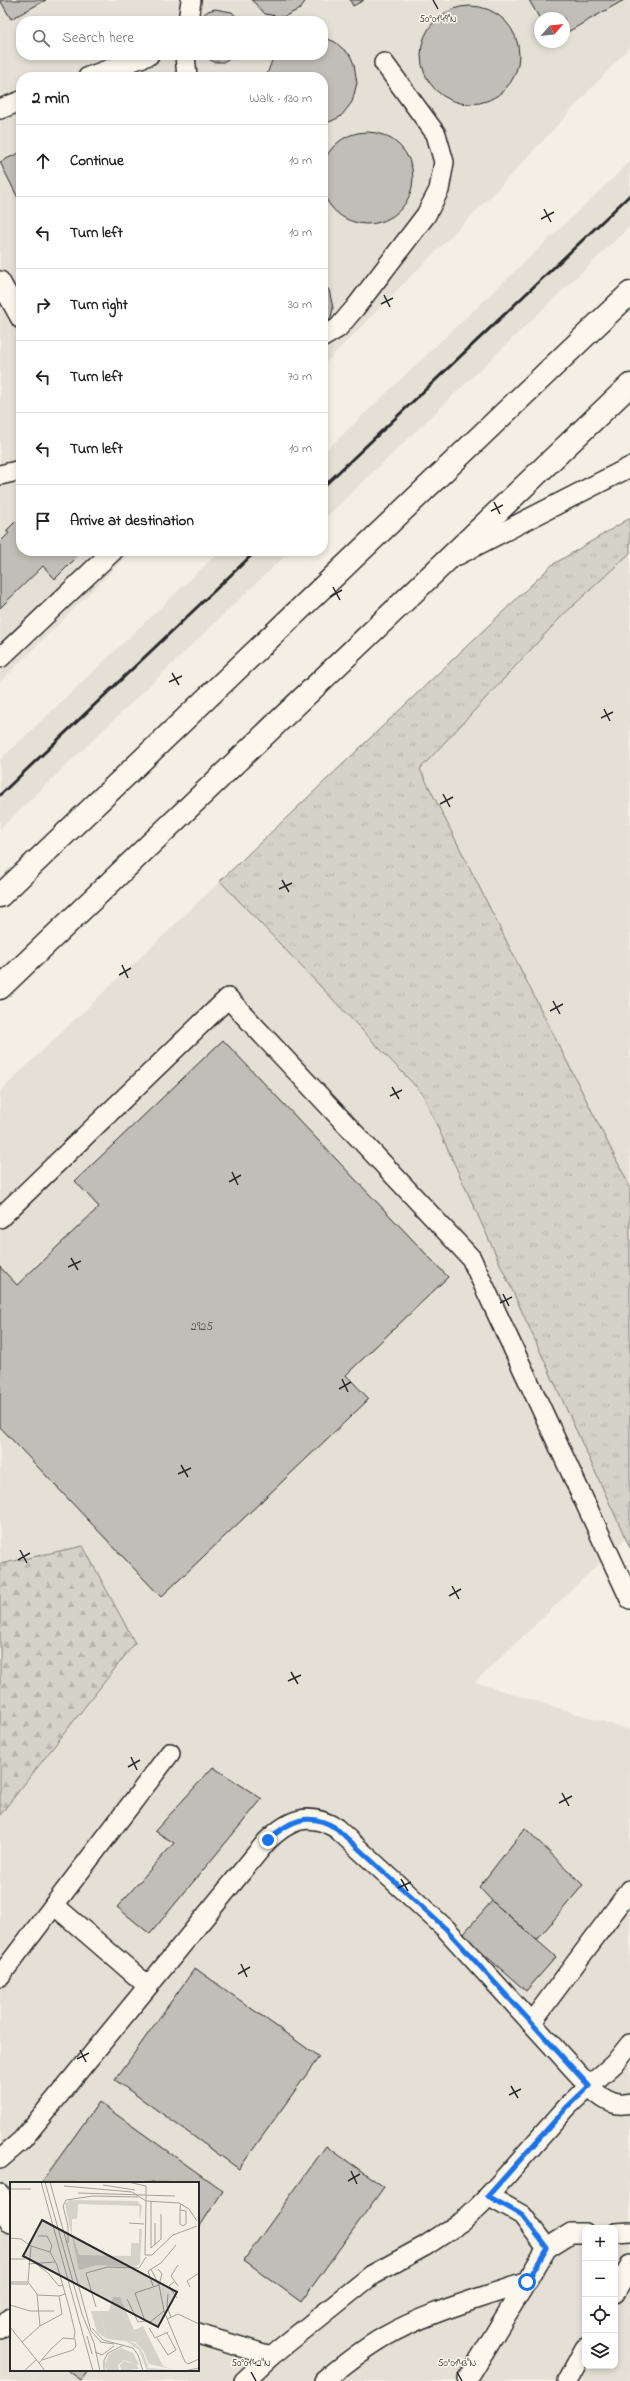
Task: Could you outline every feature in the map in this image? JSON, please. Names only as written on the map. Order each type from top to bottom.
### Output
[{"type":"main road","points":[[0,896],[630,293]]},
{"type":"main road","points":[[0,988],[630,385]]},
{"type":"lane","points":[[189,16],[191,0]]},
{"type":"lane","points":[[102,72],[135,60]]},
{"type":"lane","points":[[185,60],[187,72]]},
{"type":"lane","points":[[328,334],[338,328],[355,308],[426,215],[439,190],[444,162],[436,134],[384,63]]},
{"type":"lane","points":[[0,109],[16,103]]},
{"type":"lane","points":[[0,281],[16,310]]},
{"type":"lane","points":[[446,561],[630,467]]},
{"type":"lane","points":[[0,475],[16,471]]},
{"type":"lane","points":[[0,658],[108,556]]},
{"type":"lane","points":[[0,1218],[228,998],[471,1258],[630,1599]]},
{"type":"lane","points":[[0,1976],[170,1753]]},
{"type":"lane","points":[[0,2159],[22,2140],[268,1840],[290,1824],[300,1819],[325,1821],[336,1828],[427,1910],[600,2097],[614,2104],[630,2103]]},
{"type":"lane","points":[[531,2022],[630,1890]]},
{"type":"lane","points":[[54,1905],[148,1986]]},
{"type":"lane","points":[[244,2381],[272,2356],[372,2275],[458,2224],[488,2196],[568,2106],[614,2064],[630,2044]]},
{"type":"lane","points":[[0,2193],[5,2214],[10,2222]]},
{"type":"lane","points":[[488,2196],[522,2215],[547,2248]]},
{"type":"lane","points":[[618,2233],[630,2232]]},
{"type":"lane","points":[[468,2378],[547,2248],[571,2233],[582,2233]]},
{"type":"lane","points":[[618,2287],[630,2265]]},
{"type":"lane","points":[[324,2381],[352,2358],[384,2337],[421,2320],[527,2282]]},
{"type":"lane","points":[[0,2329],[10,2319]]},
{"type":"lane","points":[[199,2334],[272,2356]]},
{"type":"lane","points":[[567,2381],[582,2354]]},
{"type":"shaded area","points":[[0,0],[630,0],[630,47],[497,190],[328,360],[328,72],[16,72],[16,556],[127,556],[0,682]]},
{"type":"shaded area","points":[[630,162],[630,226],[328,515],[328,448]]},
{"type":"shaded area","points":[[630,518],[630,1548],[625,1539],[475,1682],[630,1730],[630,2381],[0,2381],[0,1815],[135,1643],[83,1546],[0,1564],[0,1091],[552,565]]},
{"type":"shaded area","points":[[215,556],[285,556],[0,829],[0,760]]},
{"type":"green space","points":[[630,518],[630,553],[562,616],[420,769],[630,1187],[630,1548],[422,1093],[220,881],[552,565]]},
{"type":"green space","points":[[83,1546],[135,1643],[0,1815],[0,1564]]},
{"type":"building","points":[[0,0],[46,0],[16,16],[11,19]]},
{"type":"building","points":[[252,0],[306,0],[300,9],[285,16],[265,14]]},
{"type":"building","points":[[350,0],[364,0],[353,6]]},
{"type":"building","points":[[529,0],[624,0],[570,31],[570,12],[536,12]]},
{"type":"building","points":[[470,6],[489,9],[505,20],[516,36],[519,55],[516,74],[505,90],[489,101],[470,104],[451,101],[435,90],[424,74],[421,55],[424,36],[435,20],[451,9]]},
{"type":"building","points":[[215,9],[232,12],[236,16],[202,16],[208,11]]},
{"type":"building","points":[[328,39],[335,42],[350,55],[354,64],[357,83],[352,102],[340,117],[328,123],[328,72],[268,72],[272,60],[328,60]]},
{"type":"building","points":[[210,60],[227,60],[223,62],[214,62]]},
{"type":"building","points":[[367,132],[376,133],[392,140],[405,153],[412,169],[412,187],[405,203],[392,216],[384,220],[376,223],[358,223],[342,216],[328,201],[328,155],[335,146],[350,136]]},
{"type":"building","points":[[16,154],[16,194],[0,162]]},
{"type":"building","points":[[328,289],[333,308],[331,318],[328,321]]},
{"type":"building","points":[[16,521],[16,556],[78,556],[55,579],[43,566],[0,608],[0,542],[9,533],[6,531]]},
{"type":"building","points":[[223,1040],[448,1277],[346,1375],[369,1399],[161,1597],[0,1427],[0,1267],[17,1285],[99,1207],[75,1181]]},
{"type":"building","points":[[213,1767],[262,1799],[150,1934],[117,1907],[174,1843],[155,1831]]},
{"type":"building","points":[[525,1828],[583,1885],[537,1940],[492,1901],[479,1887]]},
{"type":"building","points":[[492,1901],[556,1957],[526,1991],[462,1935]]},
{"type":"building","points":[[195,1968],[319,2057],[239,2169],[115,2080]]},
{"type":"building","points":[[99,2102],[223,2191],[199,2227],[199,2182],[42,2182]]},
{"type":"building","points":[[326,2146],[384,2187],[301,2302],[244,2260]]},
{"type":"building","points":[[68,2371],[88,2371],[81,2380]]},
{"type":"railway","points":[[328,482],[630,195]]},
{"type":"railway","points":[[0,795],[251,556]]},
{"type":"route","points":[[268,1840],[278,1831],[300,1819],[325,1821],[336,1828],[446,1929],[589,2086],[568,2106],[488,2196],[522,2215],[547,2248],[527,2282]]}]
